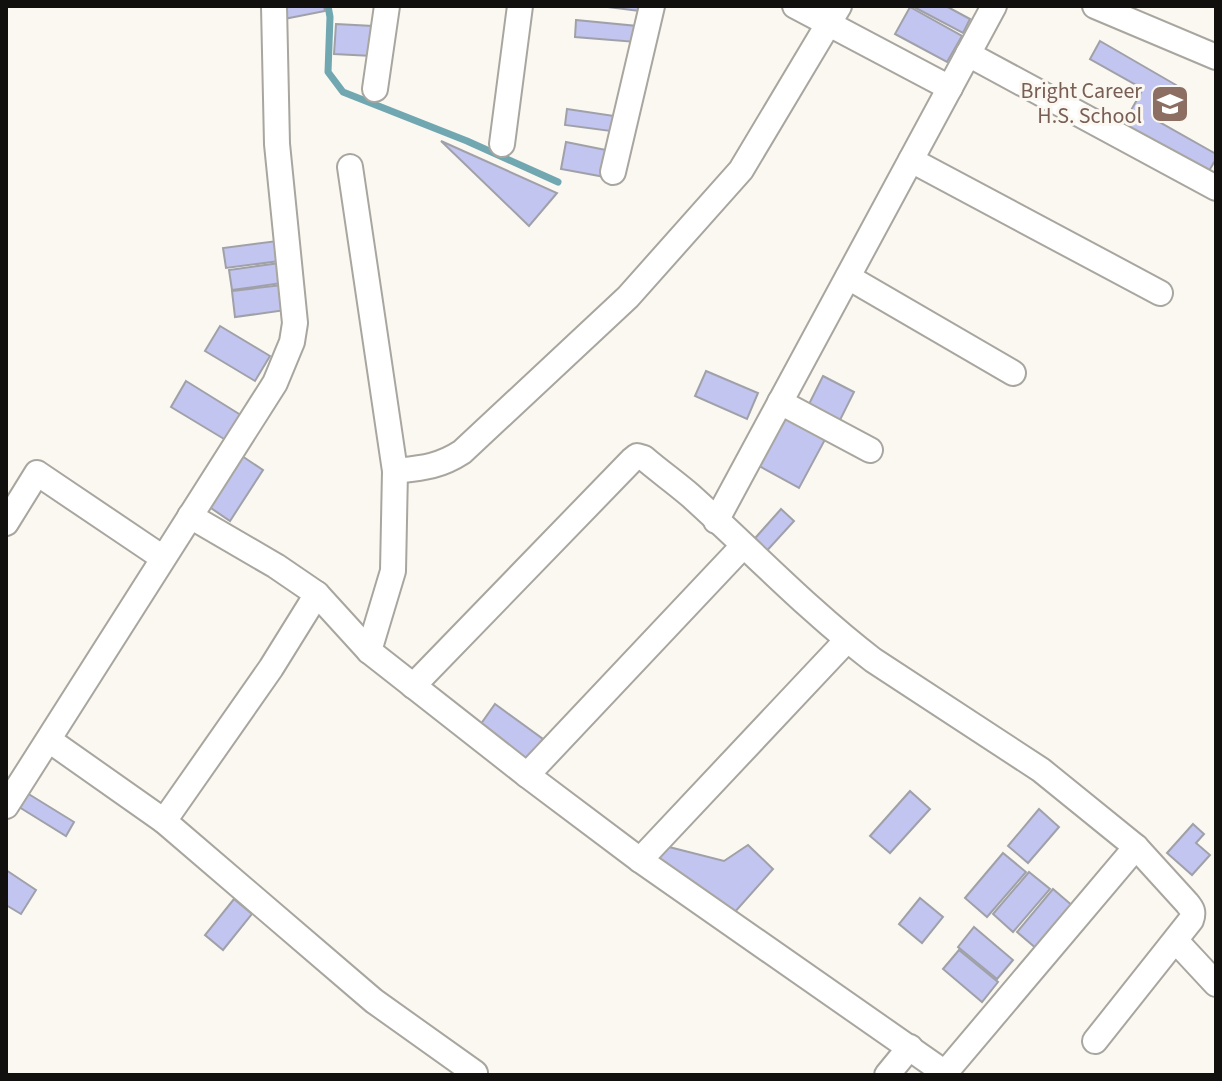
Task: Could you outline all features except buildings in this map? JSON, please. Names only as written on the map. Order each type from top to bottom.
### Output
[{"type":"street","points":[[6,806],[275,383],[292,342],[295,323],[277,144],[274,6]]},
{"type":"street","points":[[375,89],[387,6]]},
{"type":"street","points":[[502,144],[520,6]]},
{"type":"street","points":[[613,172],[652,6]]},
{"type":"street","points":[[795,6],[834,15],[950,88]]},
{"type":"street","points":[[716,521],[994,6]]},
{"type":"street","points":[[1095,6],[1216,57]]},
{"type":"street","points":[[395,471],[429,468],[447,462],[462,452],[628,297],[741,170],[834,15]]},
{"type":"street","points":[[968,54],[1216,188]]},
{"type":"street","points":[[911,160],[1160,293]]},
{"type":"street","points":[[350,167],[395,471],[393,571],[369,651]]},
{"type":"street","points":[[848,277],[1013,373]]},
{"type":"street","points":[[780,402],[870,450]]},
{"type":"street","points":[[413,686],[632,460],[637,456],[644,458],[691,496],[847,640],[959,718],[1041,770],[1136,847],[1192,909],[1191,920],[1176,941],[1095,1041]]},
{"type":"street","points":[[6,523],[37,473],[163,558]]},
{"type":"street","points":[[190,516],[276,566],[317,594],[369,651],[527,775],[640,860],[946,1074],[1136,847]]},
{"type":"street","points":[[527,775],[743,546]]},
{"type":"street","points":[[164,821],[271,668],[317,594]]},
{"type":"street","points":[[640,860],[847,640]]},
{"type":"street","points":[[49,740],[164,821],[374,1001],[475,1074]]},
{"type":"street","points":[[1176,941],[1216,984]]},
{"type":"street","points":[[887,1075],[910,1047]]},
{"type":"waterway","points":[[328,6],[328,72],[343,92],[467,141],[558,182]]},
{"type":"place","name":"Bright Career H.S. School","points":[[1170,104]]}]
